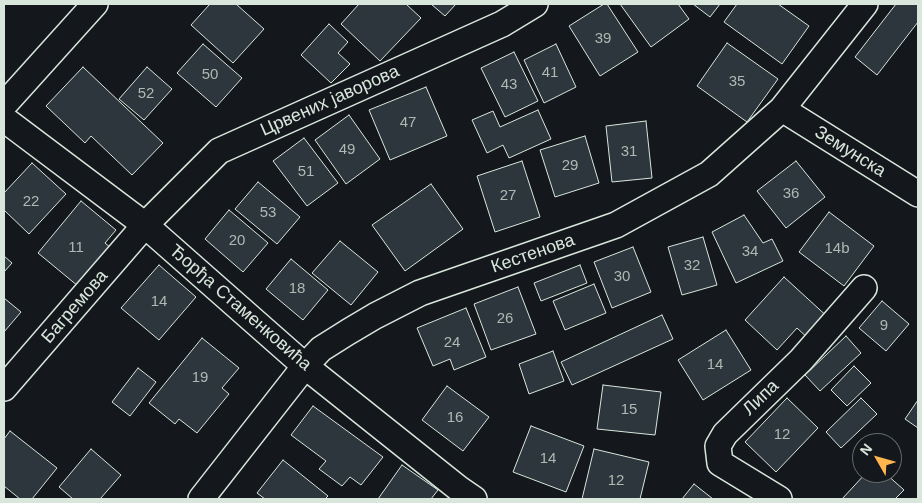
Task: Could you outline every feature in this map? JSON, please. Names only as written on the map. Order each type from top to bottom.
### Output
[{"type":"street","points":[[4,104],[96,4]]},
{"type":"street","name":"Црвених јаворова","points":[[146,225],[219,151],[502,24],[535,4]]},
{"type":"street","name":"Кестенова","points":[[201,499],[305,366],[321,349],[348,332],[420,293],[616,225],[709,174],[782,109],[865,4]]},
{"type":"street","name":"Земунска","points":[[782,109],[918,194]]},
{"type":"street","name":"Ђорђа Стаменковића","points":[[4,119],[146,225],[305,366],[461,495]]},
{"type":"street","name":"Багремова","points":[[4,388],[146,225]]},
{"type":"street","name":"Липа","points":[[779,499],[720,464],[718,446],[725,434],[801,360],[864,288]]},
{"type":"building","points":[[210,4],[236,4],[264,29],[233,63],[191,25]]},
{"type":"building","points":[[359,4],[406,4],[421,18],[380,61],[341,24]]},
{"type":"building","points":[[431,4],[456,4],[445,16]]},
{"type":"building","points":[[604,4],[607,4],[638,52],[600,76],[569,26]]},
{"type":"building","points":[[620,4],[678,4],[689,19],[651,47]]},
{"type":"building","points":[[693,4],[720,4],[710,17]]},
{"type":"building","points":[[737,4],[778,4],[809,26],[782,64],[724,22]]},
{"type":"building","points":[[896,4],[918,4],[918,22],[877,75],[855,57]]},
{"type":"building","points":[[329,24],[348,42],[338,53],[350,64],[331,83],[301,55]]},
{"type":"building","points":[[727,43],[778,79],[747,122],[697,86]]},
{"type":"building","points":[[203,44],[242,78],[216,107],[177,73]]},
{"type":"building","points":[[556,44],[576,87],[544,103],[524,60]]},
{"type":"building","points":[[514,52],[538,101],[505,117],[481,68]]},
{"type":"building","points":[[83,67],[163,143],[132,175],[91,136],[85,143],[46,106]]},
{"type":"building","points":[[147,67],[172,89],[144,120],[119,99]]},
{"type":"building","points":[[426,87],[447,136],[390,160],[369,110]]},
{"type":"building","points":[[538,110],[551,139],[509,158],[503,145],[487,153],[472,120],[493,111],[500,127]]},
{"type":"building","points":[[349,115],[380,159],[346,184],[315,140]]},
{"type":"building","points":[[646,121],[652,178],[612,182],[606,126]]},
{"type":"building","points":[[585,136],[599,183],[555,197],[540,150]]},
{"type":"building","points":[[304,138],[338,183],[307,206],[273,161]]},
{"type":"building","points":[[522,161],[540,217],[495,232],[477,176]]},
{"type":"building","points":[[796,161],[825,197],[786,228],[757,191]]},
{"type":"building","points":[[32,163],[66,194],[29,234],[4,210],[4,193]]},
{"type":"building","points":[[258,182],[300,217],[277,244],[235,209]]},
{"type":"building","points":[[431,184],[463,229],[405,271],[372,225]]},
{"type":"building","points":[[81,201],[116,230],[105,243],[116,252],[84,291],[38,253]]},
{"type":"building","points":[[229,210],[268,243],[243,272],[205,239]]},
{"type":"building","points":[[829,212],[874,246],[844,286],[799,252]]},
{"type":"building","points":[[744,215],[763,243],[772,239],[783,261],[736,283],[712,232]]},
{"type":"building","points":[[703,237],[717,285],[682,295],[668,247]]},
{"type":"building","points":[[340,241],[378,272],[351,305],[312,273]]},
{"type":"building","points":[[633,247],[651,292],[612,308],[594,262]]},
{"type":"building","points":[[4,256],[12,263],[4,272]]},
{"type":"building","points":[[291,259],[328,290],[303,320],[266,289]]},
{"type":"building","points":[[159,265],[196,297],[159,340],[121,308]]},
{"type":"building","points":[[580,265],[587,283],[541,301],[534,283]]},
{"type":"building","points":[[784,277],[831,320],[811,341],[797,328],[777,350],[745,320]]},
{"type":"building","points":[[594,284],[606,313],[565,330],[553,301]]},
{"type":"building","points":[[518,287],[536,334],[491,350],[474,304]]},
{"type":"building","points":[[4,298],[21,312],[4,332]]},
{"type":"building","points":[[882,301],[909,324],[886,351],[859,328]]},
{"type":"building","points":[[466,308],[486,357],[454,370],[450,359],[433,366],[417,328]]},
{"type":"building","points":[[662,315],[673,339],[572,385],[561,362]]},
{"type":"building","points":[[726,330],[751,370],[703,400],[678,360]]},
{"type":"building","points":[[846,336],[861,353],[820,391],[805,375]]},
{"type":"building","points":[[202,338],[239,368],[222,388],[229,394],[197,433],[179,419],[175,424],[149,403]]},
{"type":"building","points":[[553,351],[564,381],[529,394],[519,364]]},
{"type":"building","points":[[854,366],[871,383],[847,406],[831,390]]},
{"type":"building","points":[[138,368],[156,382],[130,416],[112,402]]},
{"type":"building","points":[[603,385],[661,392],[655,435],[597,429]]},
{"type":"building","points":[[447,386],[489,417],[463,451],[422,420]]},
{"type":"building","points":[[787,398],[818,428],[776,472],[745,442]]},
{"type":"building","points":[[861,398],[877,414],[857,433],[852,433],[852,438],[841,448],[826,432]]},
{"type":"building","points":[[918,400],[918,428],[905,419]]},
{"type":"building","points":[[313,406],[383,457],[361,485],[350,477],[342,486],[319,469],[326,461],[291,435]]},
{"type":"building","points":[[531,426],[584,446],[566,492],[513,472]]},
{"type":"building","points":[[10,431],[57,468],[32,499],[20,499],[4,486],[4,439]]},
{"type":"building","points":[[91,449],[121,475],[100,499],[73,499],[59,487]]},
{"type":"building","points":[[594,449],[649,462],[640,499],[582,499]]},
{"type":"building","points":[[283,460],[328,496],[325,499],[265,499],[257,493]]},
{"type":"building","points":[[402,465],[438,490],[431,499],[378,499]]},
{"type":"building","points":[[857,483],[896,483],[904,490],[895,499],[842,499]]},
{"type":"building","points":[[694,484],[713,499],[682,499]]}]
